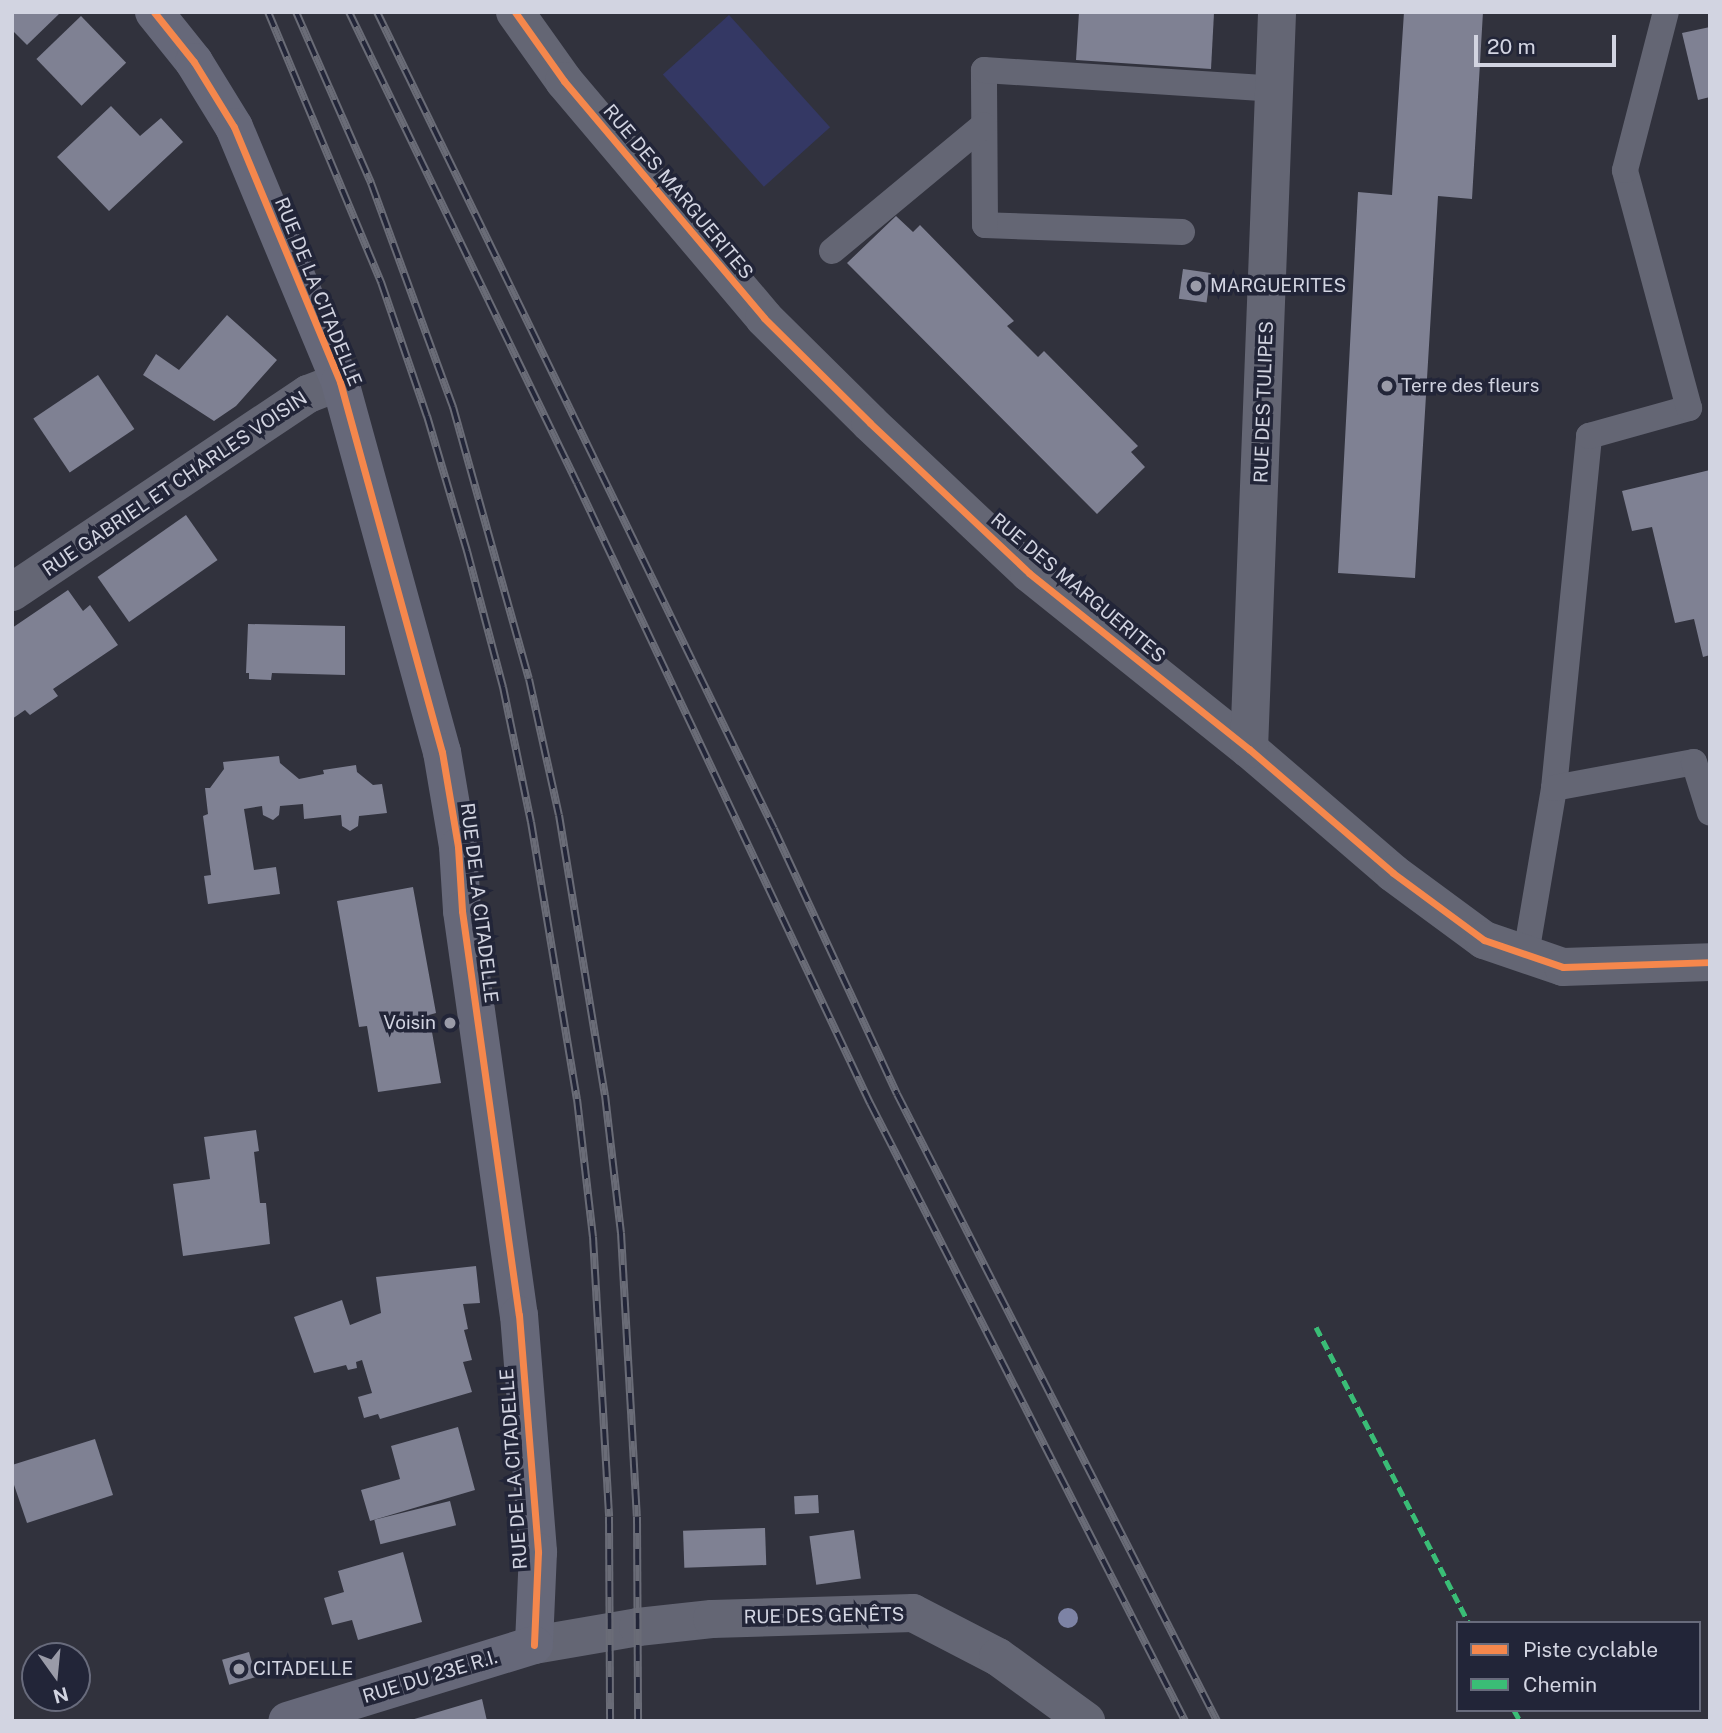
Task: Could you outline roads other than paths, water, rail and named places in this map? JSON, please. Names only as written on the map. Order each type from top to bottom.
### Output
[{"type":"street","name":"RUE DE LA CITADELLE","points":[[154,12],[194,62],[234,127],[340,382],[442,752],[458,846],[462,911],[519,1315],[538,1552],[534,1645]]},
{"type":"street","name":"RUE DES MARGUERITES","points":[[515,12],[564,81],[764,318],[1030,573],[1249,749],[1393,873],[1484,940],[1563,967],[1710,962]]},
{"type":"street","name":"RUE DES TULIPES","points":[[1249,749],[1277,12]]},
{"type":"street","name":"RUE GABRIEL ET CHARLES VOISIN","points":[[12,592],[308,394],[340,382]]},
{"type":"street","name":"RUE DES GENÊTS","points":[[534,1645],[638,1627],[712,1619],[913,1614],[998,1657],[1082,1714],[1086,1721]]},
{"type":"street","name":"RUE DU 23E R.I.","points":[[287,1721],[534,1645]]},
{"type":"lane","points":[[1527,954],[1554,788],[1588,436],[1689,408],[1625,170],[1666,12]]},
{"type":"lane","points":[[1182,232],[985,225],[984,70],[1275,89]]},
{"type":"lane","points":[[832,251],[984,125]]},
{"type":"lane","points":[[1554,788],[1694,762],[1710,813]]},
{"type":"railway","points":[[268,12],[381,282],[427,416],[503,687],[531,822],[577,1099],[593,1237],[609,1517],[610,1721]]},
{"type":"railway","points":[[296,12],[371,183],[453,407],[529,679],[559,815],[605,1095],[621,1233],[637,1517],[638,1721]]},
{"type":"railway","points":[[349,12],[577,483],[870,1103],[1185,1721]]},
{"type":"railway","points":[[377,12],[774,829],[897,1094],[1217,1721]]},
{"type":"place","name":"MARGUERITES","points":[[1196,286]]},
{"type":"place","name":"Terre des fleurs","points":[[1387,386]]},
{"type":"place","name":"Voisin","points":[[450,1023]]},
{"type":"place","name":"CITADELLE","points":[[239,1669]]}]
